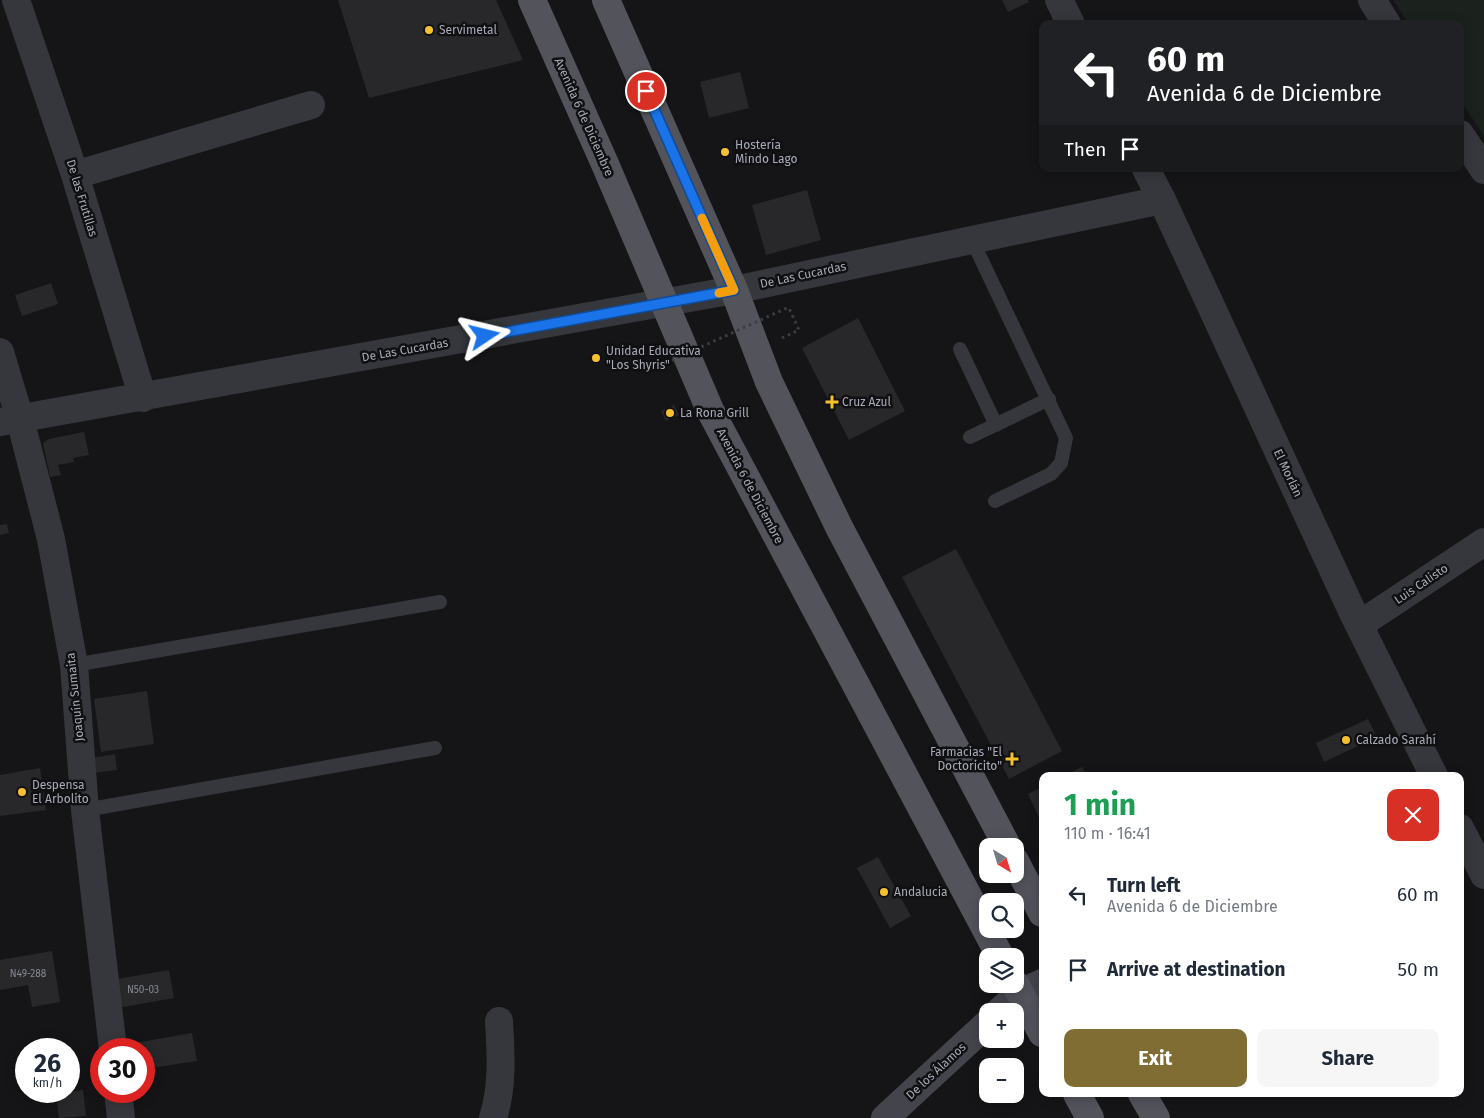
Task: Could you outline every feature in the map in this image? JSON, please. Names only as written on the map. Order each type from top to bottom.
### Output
[{"type":"main road","name":"Avenida 6 de Diciembre","points":[[532,0],[710,410],[996,948]]},
{"type":"main road","points":[[606,0],[734,290],[769,382],[839,527],[1003,838]]},
{"type":"main road","points":[[1024,878],[1039,907]]},
{"type":"main road","points":[[1019,993],[1039,1028]]},
{"type":"main road","points":[[1079,1097],[1090,1118]]},
{"type":"main road","points":[[1144,1097],[1156,1118]]},
{"type":"street","name":"De las Frutillas","points":[[16,0],[75,174],[143,398]]},
{"type":"street","points":[[1058,0],[1069,20]]},
{"type":"street","points":[[1372,0],[1384,20]]},
{"type":"street","points":[[75,174],[311,105]]},
{"type":"street","points":[[1464,140],[1484,170]]},
{"type":"street","name":"El Morlán","points":[[1148,172],[1358,625],[1432,772]]},
{"type":"street","name":"De Las Cucardas","points":[[10,421],[734,290],[1162,200]]},
{"type":"street","name":"Joaquín Sumaita","points":[[0,352],[10,421],[51,539],[74,665],[85,810],[112,1038]]},
{"type":"street","name":"Luis Calisto","points":[[1358,625],[1484,542]]},
{"type":"street","points":[[493,1118],[502,1061],[499,1021]]},
{"type":"street","name":"De los Álamos","points":[[886,1118],[979,1031]]},
{"type":"street","points":[[119,1103],[121,1118]]},
{"type":"lane","points":[[972,240],[1066,438],[1061,463],[1051,474],[995,501]]},
{"type":"lane","points":[[960,349],[996,425]]},
{"type":"lane","points":[[970,438],[1049,399]]},
{"type":"lane","points":[[74,665],[440,602]]},
{"type":"lane","points":[[85,810],[434,748]]},
{"type":"path","points":[[666,364],[789,307],[799,330],[781,339]]},
{"type":"shaded area","points":[[1393,0],[1484,0],[1484,136],[1464,106],[1464,20],[1406,20]]},
{"type":"building","name":"Servimetal","points":[[338,0],[496,0],[523,60],[369,98]]},
{"type":"building","points":[[1002,0],[1028,0],[1029,2],[1008,12]]},
{"type":"building","points":[[740,72],[749,108],[709,118],[700,82]]},
{"type":"building","points":[[807,190],[821,240],[766,255],[752,205]]},
{"type":"building","points":[[51,283],[58,304],[22,316],[15,295]]},
{"type":"building","points":[[858,318],[905,411],[849,440],[802,348]]},
{"type":"building","name":"La Rona Grill","points":[[674,405],[679,415],[666,421],[661,411]]},
{"type":"building","points":[[84,432],[89,455],[73,458],[74,462],[58,465],[61,475],[50,477],[43,443],[49,439]]},
{"type":"building","points":[[7,524],[9,533],[0,535],[0,525]]},
{"type":"building","points":[[956,549],[1062,751],[1009,779],[902,577]]},
{"type":"building","points":[[147,691],[154,744],[101,752],[94,699]]},
{"type":"building","name":"Calzado Sarahí","points":[[1368,719],[1377,737],[1324,762],[1316,743]]},
{"type":"building","points":[[115,754],[117,770],[94,773],[92,758]]},
{"type":"building","points":[[1082,767],[1085,772],[1072,772]]},
{"type":"building","name":"Despensa El Arbolito","points":[[40,768],[46,810],[0,816],[0,775]]},
{"type":"building","points":[[1039,788],[1039,818],[1028,794]]},
{"type":"building","name":"Andalucia","points":[[878,857],[911,916],[890,928],[857,868]]},
{"type":"building","points":[[52,951],[60,1002],[32,1007],[28,985],[0,990],[0,960]]},
{"type":"building","points":[[169,970],[174,998],[117,1008],[111,980]]},
{"type":"building","points":[[192,1033],[197,1061],[155,1067],[155,1040]]},
{"type":"building","points":[[80,1090],[83,1090],[86,1116],[59,1118],[57,1103],[80,1103]]},
{"type":"slow traffic","points":[[702,218],[734,290],[719,293]]},
{"type":"place","name":"Servimetal","points":[[429,30]]},
{"type":"place","name":"Hostería Mindo Lago","points":[[725,152]]},
{"type":"place","name":"Unidad Educativa \"Los Shyris\"","points":[[596,358]]},
{"type":"place","name":"Cruz Azul","points":[[832,402]]},
{"type":"place","name":"La Rona Grill","points":[[670,413]]},
{"type":"place","name":"Calzado Sarahí","points":[[1346,740]]},
{"type":"place","name":"Farmacias \"El Doctoricito\"","points":[[1012,759]]},
{"type":"place","name":"Despensa El Arbolito","points":[[22,792]]},
{"type":"place","name":"Andalucia","points":[[884,892]]},
{"type":"route","points":[[485,336],[734,290],[646,91]]}]
